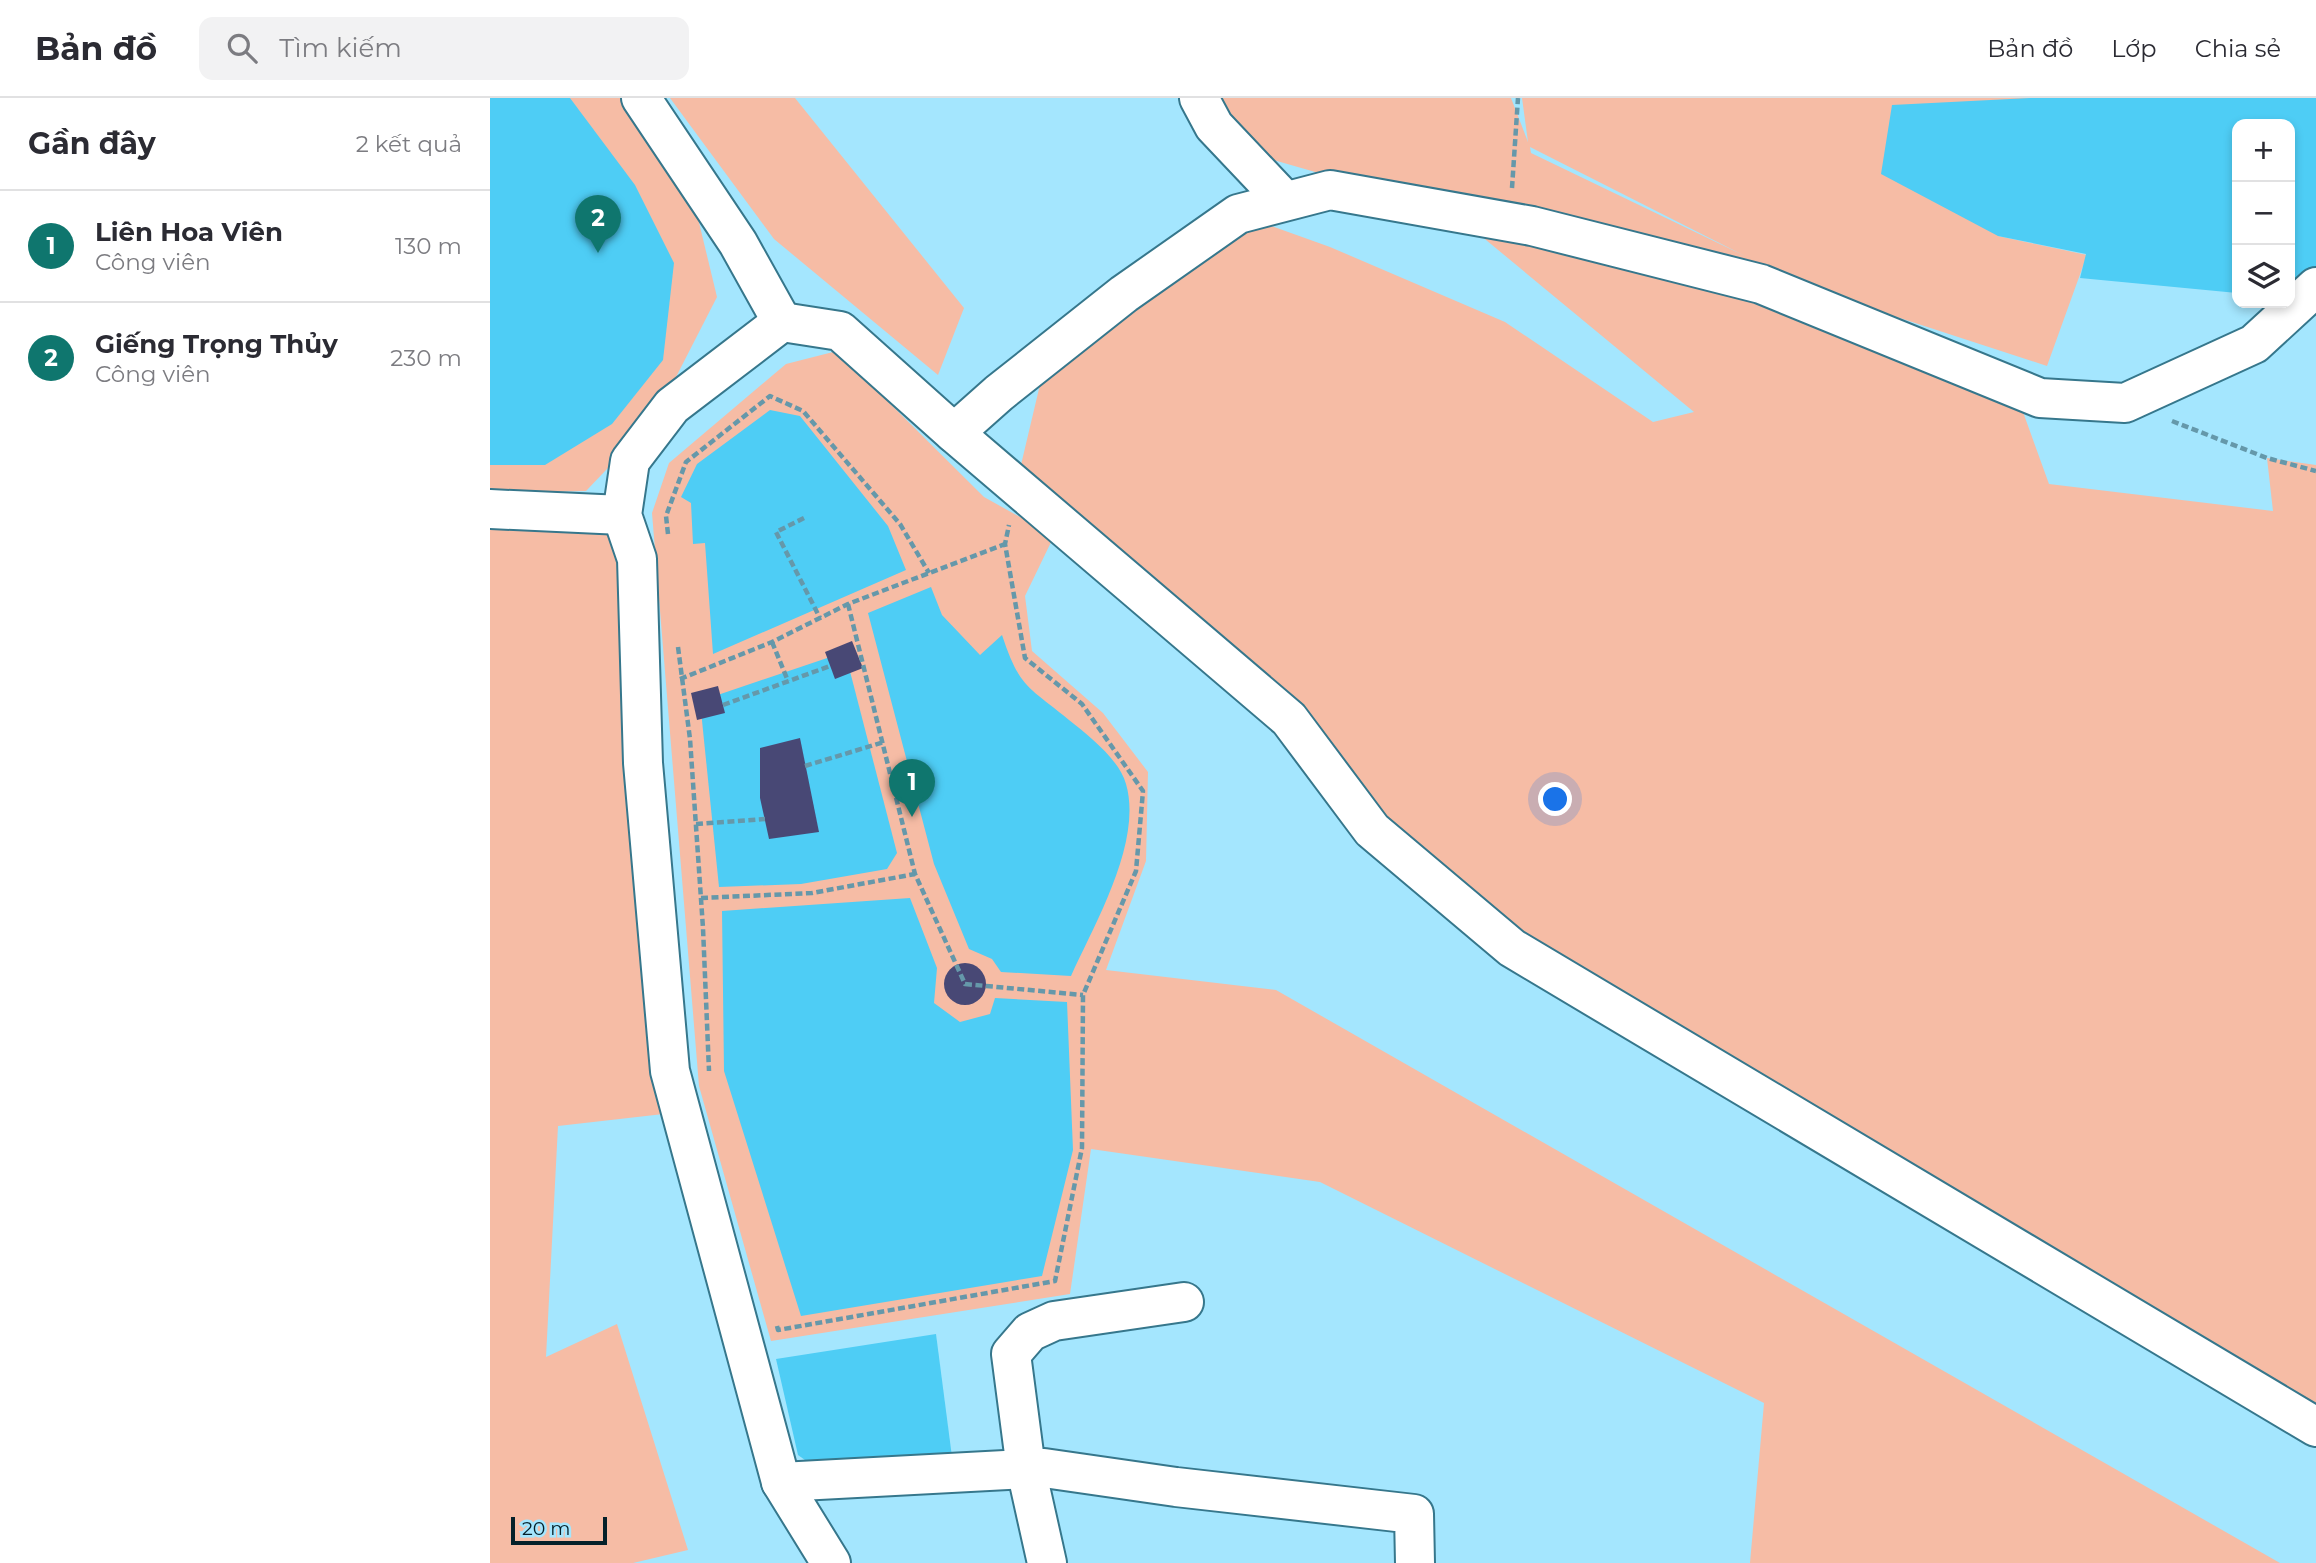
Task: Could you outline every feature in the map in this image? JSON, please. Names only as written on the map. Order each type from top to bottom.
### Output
[{"type":"street","points":[[641,98],[738,243],[782,323]]},
{"type":"street","points":[[1199,98],[1214,126],[1285,201]]},
{"type":"street","points":[[954,433],[999,393],[1124,294],[1238,214],[1330,190],[1510,222],[1761,284],[2040,398],[2125,403],[2255,344],[2316,287]]},
{"type":"street","points":[[831,1563],[781,1482],[670,1071],[643,763],[637,559],[622,514],[630,461],[672,406],[782,323],[840,331],[954,433],[1289,719],[1372,830],[1512,948],[2316,1427]]},
{"type":"street","points":[[490,509],[622,514]]},
{"type":"street","points":[[1047,1563],[1027,1469],[1011,1354],[1030,1332],[1054,1321],[1086,1314],[1184,1302]]},
{"type":"street","points":[[781,1482],[1044,1468],[1176,1487],[1414,1514],[1415,1563]]},
{"type":"path","points":[[1510,222],[1518,98]]},
{"type":"path","points":[[668,543],[666,516],[686,462],[769,396],[803,411],[900,524],[929,573]]},
{"type":"path","points":[[2125,403],[2267,458],[2316,471]]},
{"type":"path","points":[[774,1317],[778,1330],[1055,1281],[1082,1148],[1083,995],[1136,871],[1143,790],[1082,705],[1025,658],[1005,544],[1016,486]]},
{"type":"path","points":[[804,518],[776,532],[820,618]]},
{"type":"path","points":[[641,695],[772,642],[848,604],[1005,544]]},
{"type":"path","points":[[848,604],[915,874],[965,984],[1083,995]]},
{"type":"path","points":[[677,638],[690,739],[701,898],[709,1081]]},
{"type":"path","points":[[772,642],[788,681]]},
{"type":"path","points":[[723,705],[830,666]]},
{"type":"path","points":[[805,766],[884,742]]},
{"type":"path","points":[[695,824],[765,818]]},
{"type":"path","points":[[701,898],[812,893],[915,874]]},
{"type":"shaded area","points":[[490,98],[634,98],[696,210],[717,297],[676,377],[628,447],[586,491],[490,493]]},
{"type":"shaded area","points":[[670,98],[795,98],[964,308],[938,375],[774,239]]},
{"type":"shaded area","points":[[1218,98],[1511,98],[1528,142],[1522,98],[2030,98],[2020,100],[1998,236],[2087,255],[2047,366],[1817,291],[2014,387],[2049,484],[2273,511],[2267,458],[2316,465],[2316,1427],[1512,948],[1289,719],[1016,486],[1047,355],[1238,214],[1330,247],[1505,322],[1653,422],[1694,412],[1451,211],[1239,150]],"holes":[[[1530,147],[1745,256],[1531,153]]]},
{"type":"shaded area","points":[[837,351],[984,497],[1054,536],[1025,596],[1032,651],[1103,713],[1148,772],[1146,861],[1106,970],[1276,990],[2280,1563],[1750,1563],[1764,1403],[1320,1182],[1091,1149],[1070,1294],[771,1341],[699,1086],[652,513],[669,463],[786,364]]},
{"type":"shaded area","points":[[490,509],[622,515],[681,1112],[558,1126],[546,1357],[617,1324],[688,1550],[633,1563],[490,1563]]},
{"type":"water","points":[[490,98],[570,98],[635,185],[674,263],[663,360],[612,424],[545,465],[490,465]]},
{"type":"water","points":[[2030,98],[2316,98],[2316,276],[2295,282],[2295,119],[2232,119],[2232,293],[2080,278],[2086,254],[1998,236],[1881,174],[1892,105]]},
{"type":"water","points":[[770,410],[800,416],[888,526],[906,570],[713,654],[705,543],[693,544],[691,503],[681,497],[697,464]]},
{"type":"water","points":[[931,587],[942,615],[980,655],[1002,635],[1020,677],[1102,749],[1117,766],[1126,784],[1128,831],[1122,857],[1114,883],[1071,976],[1001,972],[992,959],[969,949],[934,864],[868,613]]},
{"type":"water","points":[[845,652],[897,853],[887,869],[801,884],[719,887],[700,701]]},
{"type":"water","points":[[910,898],[937,968],[934,1003],[960,1022],[990,1014],[995,998],[1067,1002],[1073,1150],[1042,1276],[801,1316],[724,1071],[722,911]]},
{"type":"water","points":[[936,1334],[952,1457],[823,1473],[798,1455],[776,1359]]},
{"type":"building","points":[[852,641],[863,668],[835,679],[825,652]]},
{"type":"building","points":[[718,686],[725,713],[697,720],[691,693]]},
{"type":"building","points":[[800,738],[819,832],[769,839],[760,798],[760,748]]},
{"type":"building","points":[[965,963],[980,969],[986,984],[980,999],[965,1005],[950,999],[944,984],[950,969]]},
{"type":"place","name":"Giếng Trọng Thủy","points":[[598,253]]},
{"type":"place","name":"Liên Hoa Viên","points":[[912,817]]}]
